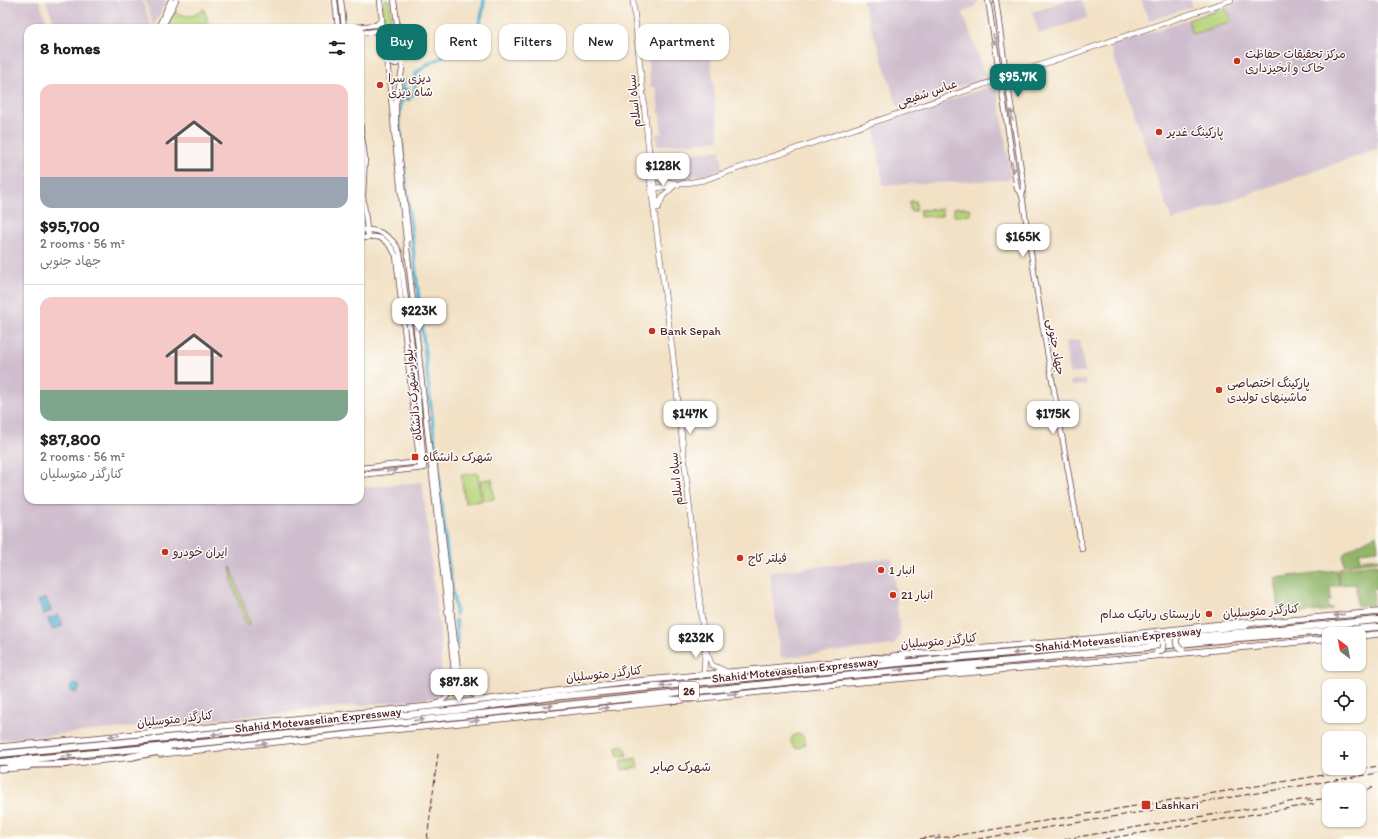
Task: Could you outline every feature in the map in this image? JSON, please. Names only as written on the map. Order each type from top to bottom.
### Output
[{"type":"highway","name":"Shahid Motevaselian Expressway","points":[[0,754],[457,710],[561,697],[941,659],[1378,620]]},
{"type":"highway","name":"Shahid Motevaselian Expressway","points":[[0,762],[210,742],[860,674],[1000,662],[1239,638],[1378,627]]},
{"type":"highway","points":[[873,658],[941,659]]},
{"type":"highway","points":[[950,673],[1000,662]]},
{"type":"highway","points":[[603,700],[625,701],[664,699],[676,701]]},
{"type":"highway","points":[[129,757],[210,742]]},
{"type":"highway","points":[[0,751],[39,751]]},
{"type":"highway","points":[[0,765],[67,764]]},
{"type":"main road","name":"سپاه اسلام","points":[[633,0],[705,649],[712,665],[728,672]]},
{"type":"main road","name":"عباس شفیعی","points":[[1006,75],[1221,0]]},
{"type":"main road","name":"عباس شفیعی","points":[[653,187],[704,180],[1000,77],[1231,0]]},
{"type":"main road","name":"سپاه اسلام","points":[[649,152],[653,175],[654,211],[657,223]]},
{"type":"main road","points":[[653,175],[666,182],[675,184]]},
{"type":"main road","points":[[657,211],[662,196],[675,184]]},
{"type":"main road","name":"کنارگذر متوسلیان","points":[[0,747],[432,706],[547,691],[728,672],[1076,641],[1198,626],[1248,622],[1260,623],[1378,612]]},
{"type":"main road","points":[[1260,623],[1239,627],[1181,632],[1177,637],[1176,642],[1182,649],[1254,643],[1287,643]]},
{"type":"main road","points":[[1040,666],[1057,662],[1157,652],[1162,650],[1164,643],[1161,636],[1153,634],[1076,641]]},
{"type":"main road","points":[[1366,635],[1378,634]]},
{"type":"main road","points":[[0,770],[950,673],[1322,640]]},
{"type":"main road","points":[[701,676],[704,673],[705,649]]},
{"type":"main road","points":[[296,726],[376,711]]},
{"type":"street","points":[[160,24],[171,0]]},
{"type":"street","points":[[164,24],[176,0]]},
{"type":"street","points":[[335,0],[338,24]]},
{"type":"street","points":[[341,0],[344,24]]},
{"type":"street","name":"بلوار شهرک دانشگاه","points":[[394,0],[397,24]]},
{"type":"street","points":[[988,0],[996,0]]},
{"type":"street","name":"جهاد جنوبی","points":[[988,0],[1017,189],[1022,195]]},
{"type":"street","name":"جهاد جنوبی","points":[[996,0],[1024,188],[1022,195],[1041,317],[1082,549]]},
{"type":"street","name":"بلوار شهرک دانشگاه","points":[[380,1],[382,24]]},
{"type":"street","points":[[364,26],[376,25],[382,20]]},
{"type":"street","points":[[364,32],[376,31]]},
{"type":"street","name":"بلوار شهرک دانشگاه","points":[[387,60],[450,618],[459,678],[464,688]]},
{"type":"street","points":[[389,60],[394,64],[398,63],[399,60]]},
{"type":"street","name":"بلوار شهرک دانشگاه","points":[[401,60],[402,70],[396,103],[396,122],[450,618],[455,680],[454,687]]},
{"type":"street","points":[[364,149],[364,176]]},
{"type":"street","points":[[364,204],[368,238]]},
{"type":"street","points":[[364,230],[381,232],[398,246],[400,253],[416,380],[421,462]]},
{"type":"street","points":[[364,239],[375,237],[382,238],[394,251],[396,256],[422,468],[364,475]]},
{"type":"street","points":[[364,468],[421,462]]},
{"type":"street","points":[[454,687],[454,693],[458,695],[462,694],[464,688],[469,693],[483,700]]},
{"type":"street","points":[[432,706],[446,697],[454,687]]},
{"type":"shaded area","points":[[0,0],[39,0],[48,24],[24,24],[24,504],[364,504],[364,488],[422,482],[441,644],[441,691],[434,698],[0,740]]},
{"type":"shaded area","points":[[46,0],[142,0],[151,24],[55,24]]},
{"type":"shaded area","points":[[145,0],[167,0],[155,24],[153,24]]},
{"type":"shaded area","points":[[862,0],[979,0],[974,7],[963,13],[986,77],[898,108]]},
{"type":"shaded area","points":[[1068,0],[1082,0],[1087,18],[1039,34],[1032,12]]},
{"type":"shaded area","points":[[1141,0],[1190,0],[1192,5],[1191,7],[1149,21]]},
{"type":"shaded area","points":[[1244,0],[1378,0],[1378,149],[1172,221],[1110,46]]},
{"type":"shaded area","points":[[648,60],[711,60],[719,140],[657,146],[656,134],[663,133],[656,87],[651,87]]},
{"type":"shaded area","points":[[991,86],[997,86],[1011,176],[1008,180],[883,185],[874,127],[921,109]]},
{"type":"shaded area","points":[[720,150],[723,169],[704,175],[666,179],[664,157]]},
{"type":"shaded area","points":[[1080,340],[1085,372],[1069,374],[1065,342]]},
{"type":"shaded area","points":[[1085,380],[1086,385],[1071,386],[1070,381]]},
{"type":"shaded area","points":[[892,558],[900,634],[894,645],[781,658],[769,572]]},
{"type":"green space","points":[[384,0],[389,0],[392,24],[385,24],[382,2]]},
{"type":"green space","points":[[1226,8],[1232,22],[1193,34],[1188,20]]},
{"type":"green space","points":[[204,9],[208,23],[168,24],[174,12],[189,16]]},
{"type":"green space","points":[[910,201],[916,201],[916,211],[910,211]]},
{"type":"green space","points":[[954,208],[970,208],[971,215],[954,216]]},
{"type":"green space","points":[[942,209],[942,216],[920,217],[920,210]]},
{"type":"green space","points":[[478,473],[481,501],[465,503],[461,475]]},
{"type":"green space","points":[[492,479],[494,499],[483,501],[480,480]]},
{"type":"green space","points":[[1377,535],[1378,550],[1359,552],[1360,560],[1378,558],[1378,561],[1344,565],[1343,556],[1346,551]]},
{"type":"green space","points":[[1378,564],[1378,588],[1373,589],[1373,605],[1357,606],[1356,584],[1339,585],[1339,568]]},
{"type":"green space","points":[[231,567],[250,624],[248,625],[246,624],[232,581]]},
{"type":"green space","points":[[1337,570],[1339,585],[1330,587],[1331,601],[1327,601],[1328,608],[1332,608],[1332,610],[1279,615],[1275,578]]},
{"type":"green space","points":[[795,734],[801,734],[805,738],[805,744],[801,748],[795,748],[791,744],[791,738]]},
{"type":"green space","points":[[622,745],[625,748],[627,755],[618,757],[616,747]]},
{"type":"green space","points":[[636,758],[638,768],[622,770],[620,761]]},
{"type":"water","points":[[401,89],[409,89],[410,100],[399,101]]},
{"type":"water","points":[[46,598],[51,611],[43,614],[38,601]]},
{"type":"water","points":[[59,615],[63,626],[58,628],[56,624],[57,628],[52,630],[48,619]]},
{"type":"water","points":[[73,684],[77,684],[79,688],[77,692],[73,692],[71,690],[71,686]]},
{"type":"waterway","points":[[436,453],[399,120],[401,101],[413,95],[416,73],[428,64],[443,57],[446,53],[454,54],[472,37],[479,24],[484,0]]},
{"type":"waterway","points":[[402,93],[404,80]]},
{"type":"waterway","points":[[437,458],[447,553],[456,614]]},
{"type":"waterway","points":[[456,620],[457,645]]},
{"type":"railway","points":[[427,839],[438,754]]},
{"type":"railway","points":[[935,839],[1378,766]]},
{"type":"railway","points":[[978,839],[1378,773]]},
{"type":"railway","points":[[1366,791],[1373,787]]},
{"type":"railway","points":[[1065,839],[1313,798]]},
{"type":"railway","points":[[1307,801],[1322,799]]},
{"type":"railway","points":[[1105,839],[1314,804]]},
{"type":"railway","points":[[920,839],[940,836]]},
{"type":"place","name":"مرکز تحقیقات حفاظت خاک و آبخیزداری","points":[[1237,61]]},
{"type":"place","name":"دیزی سرا شاه دیزی","points":[[380,85]]},
{"type":"place","name":"پارکینگ غدیر","points":[[1159,132]]},
{"type":"place","name":"Bank Sepah","points":[[652,331]]},
{"type":"place","name":"پارکینگ اختصاصی ماشینهای تولیدی","points":[[1219,390]]},
{"type":"place","name":"شهرک دانشگاه","points":[[415,457]]},
{"type":"place","name":"ایران خودرو","points":[[165,552]]},
{"type":"place","name":"فیلتر کاج","points":[[740,558]]},
{"type":"place","name":"انبار 1","points":[[881,570]]},
{"type":"place","name":"انبار 21","points":[[893,595]]},
{"type":"place","name":"باریستای رباتیک مدام","points":[[1209,614]]},
{"type":"place","name":"Lashkari","points":[[1146,805]]},
{"type":"district","name":"شهرک صابر","points":[[681,766]]}]
